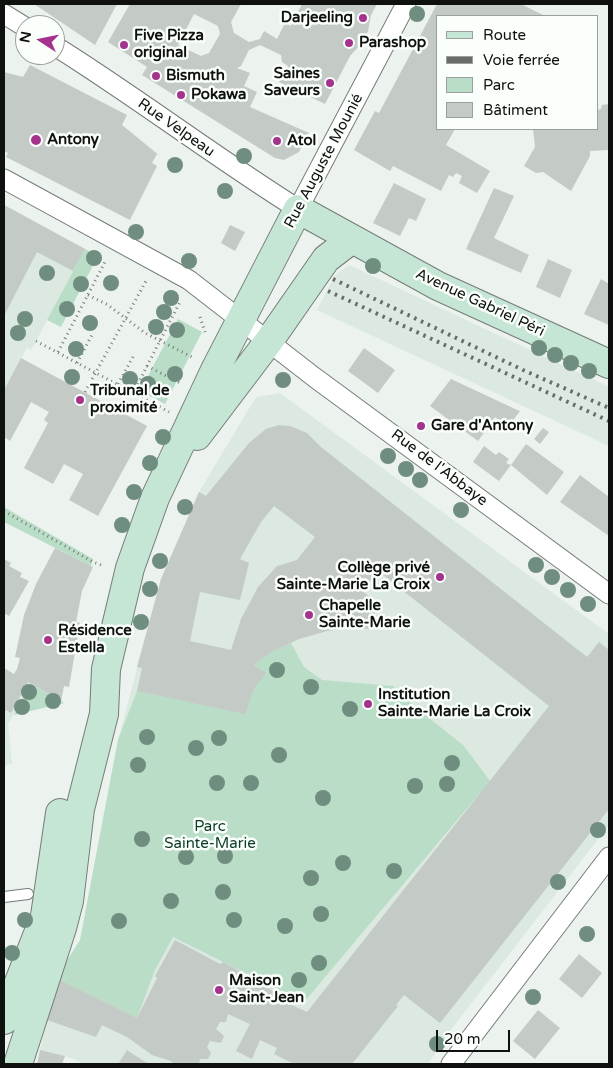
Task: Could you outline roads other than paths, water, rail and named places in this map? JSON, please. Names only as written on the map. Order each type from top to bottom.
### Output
[{"type":"main road","name":"Avenue Gabriel Péri","points":[[298,209],[438,286],[609,364]]},
{"type":"main road","name":"Rue Auguste Mounié","points":[[164,479],[241,320],[298,209]]},
{"type":"main road","points":[[4,1020],[45,916],[61,807],[82,728],[106,669],[130,568],[155,498],[164,479],[269,341],[326,258],[352,239]]},
{"type":"main road","points":[[18,1064],[69,901],[80,809],[104,714],[106,669]]},
{"type":"street","name":"Rue Auguste Mounié","points":[[298,209],[404,5]]},
{"type":"street","name":"Rue Velpeau","points":[[65,52],[244,175],[298,209]]},
{"type":"street","name":"Rue de l'Abbaye","points":[[4,179],[189,280],[609,594]]},
{"type":"street","points":[[451,1064],[609,857]]},
{"type":"lane","points":[[4,897],[28,894]]},
{"type":"railway","points":[[333,279],[523,370],[609,408]]},
{"type":"railway","points":[[328,291],[609,421]]},
{"type":"place","name":"Darjeeling","points":[[363,18]]},
{"type":"place","name":"Parashop","points":[[349,43]]},
{"type":"place","name":"Five Pizza original","points":[[124,45]]},
{"type":"place","name":"Bismuth","points":[[156,76]]},
{"type":"place","name":"Saines Saveurs","points":[[330,83]]},
{"type":"place","name":"Pokawa","points":[[181,95]]},
{"type":"place","name":"Antony","points":[[36,140]]},
{"type":"place","name":"Atol","points":[[277,141]]},
{"type":"place","name":"Tribunal de proximité","points":[[80,400]]},
{"type":"place","name":"Gare d'Antony","points":[[421,426]]},
{"type":"place","name":"Collège privé Sainte-Marie La Croix","points":[[440,577]]},
{"type":"place","name":"Chapelle Sainte-Marie","points":[[309,615]]},
{"type":"place","name":"Résidence Estella","points":[[48,640]]},
{"type":"place","name":"Institution Sainte-Marie La Croix","points":[[368,704]]},
{"type":"place","name":"Maison Saint-Jean","points":[[219,990]]},
{"type":"park label","name":"Parc Sainte-Marie","points":[[210,836]]}]
